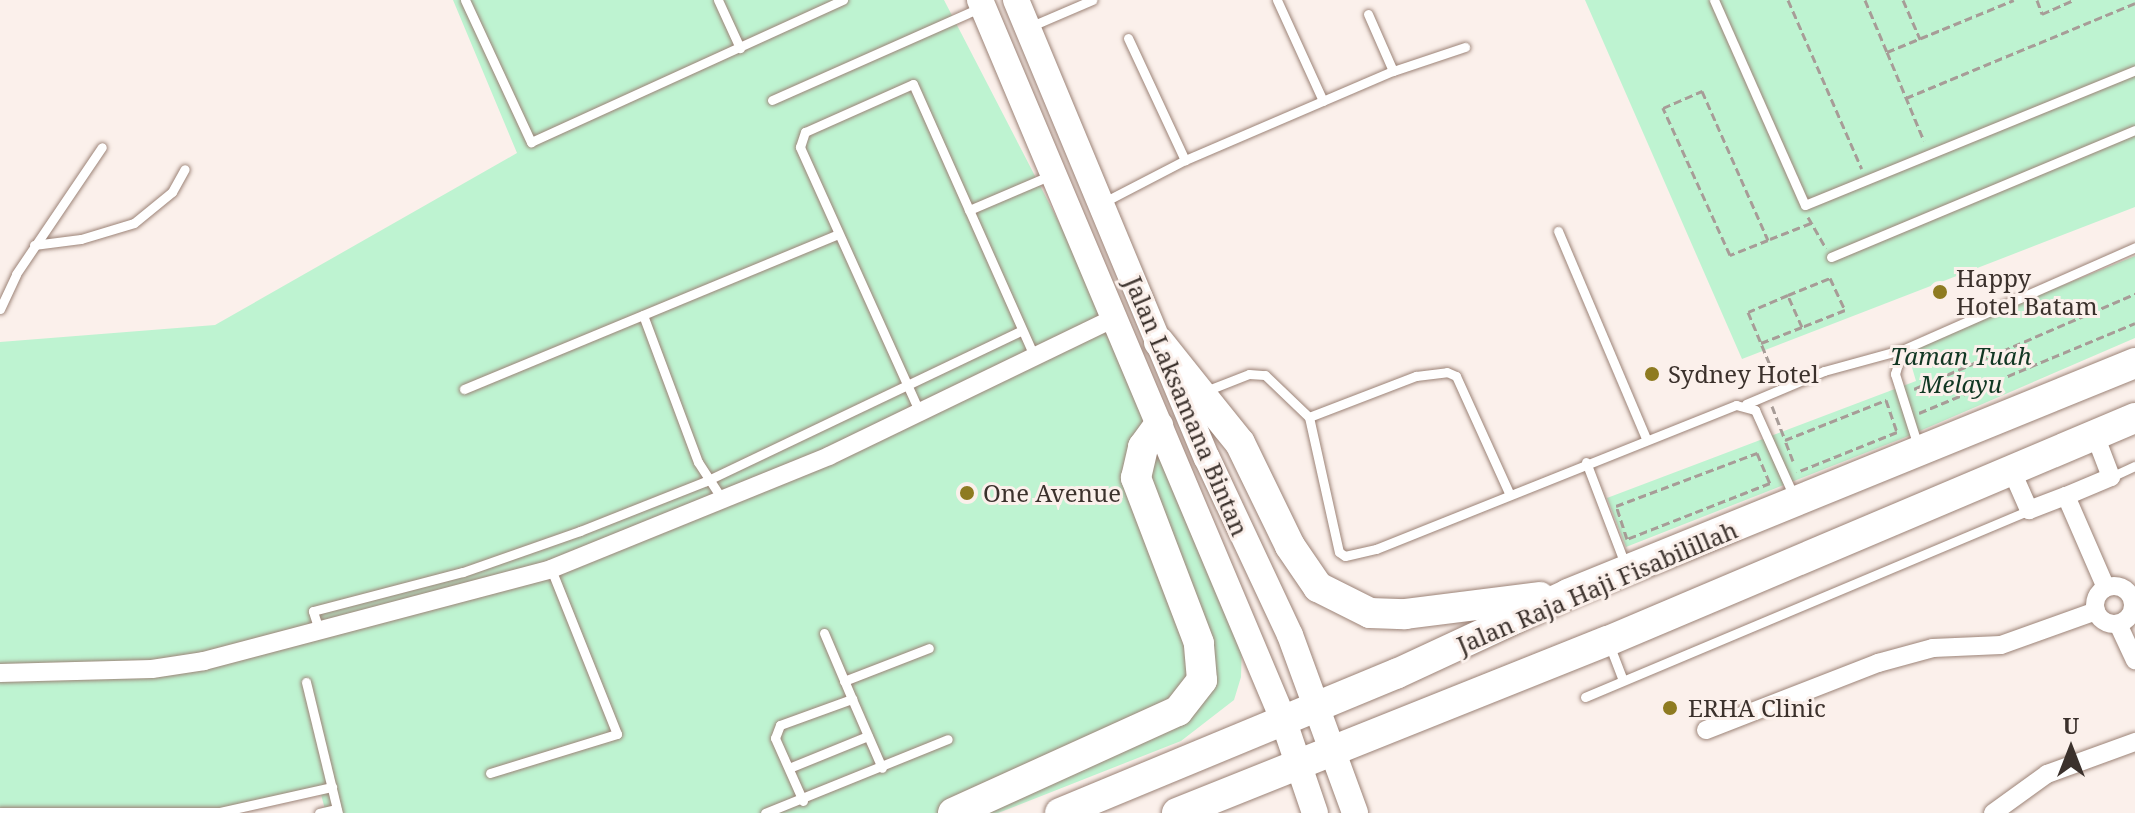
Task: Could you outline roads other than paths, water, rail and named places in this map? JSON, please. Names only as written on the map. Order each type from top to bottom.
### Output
[{"type":"main road","name":"Jalan Laksamana Bintan","points":[[1016,0],[1159,342],[1317,705],[1355,813]]},
{"type":"main road","name":"Jalan Laksamana Bintan","points":[[981,4],[1283,719],[1315,813]]},
{"type":"main road","points":[[1159,342],[1240,443],[1290,546],[1318,587],[1343,603],[1370,613],[1405,614],[1568,594]]},
{"type":"main road","name":"Jalan Raja Haji Fisabilillah","points":[[1060,813],[1317,705],[1568,594],[1797,505],[2135,363]]},
{"type":"main road","name":"Jalan Raja Haji Fisabilillah","points":[[1177,813],[1608,641],[2135,418]]},
{"type":"main road","points":[[953,813],[1178,711],[1202,680],[1199,643],[1136,478],[1143,447],[1158,426]]},
{"type":"street","points":[[0,673],[152,669],[320,633],[551,569],[920,413],[1112,319]]},
{"type":"street","points":[[2011,469],[2029,510],[2066,496],[2111,477],[2095,435]]},
{"type":"street","points":[[2066,496],[2106,588]]},
{"type":"street","points":[[2119,587],[2132,593],[2132,613],[2118,624],[2106,622],[2096,611],[2097,597],[2106,588],[2119,587]]},
{"type":"street","points":[[1706,730],[1878,663],[1933,648],[2001,645],[2096,611]]},
{"type":"street","points":[[2118,624],[2135,660]]},
{"type":"street","points":[[1993,813],[2047,774],[2135,742]]},
{"type":"lane","points":[[465,0],[531,142],[843,0]]},
{"type":"lane","points":[[718,0],[740,48]]},
{"type":"lane","points":[[1029,27],[1092,0]]},
{"type":"lane","points":[[1277,0],[1323,101]]},
{"type":"lane","points":[[1714,0],[1805,205],[2135,70]]},
{"type":"lane","points":[[772,100],[981,4]]},
{"type":"lane","points":[[1368,14],[1393,71]]},
{"type":"lane","points":[[1128,38],[1185,160]]},
{"type":"lane","points":[[1101,203],[1185,160],[1393,71],[1465,47]]},
{"type":"lane","points":[[920,413],[836,235],[800,137],[913,84],[1034,356]]},
{"type":"lane","points":[[1831,257],[2135,130]]},
{"type":"lane","points":[[0,309],[34,245],[102,147]]},
{"type":"lane","points":[[34,245],[81,239],[134,223],[172,192],[185,169]]},
{"type":"lane","points":[[969,210],[1053,174]]},
{"type":"lane","points":[[1558,231],[1646,438]]},
{"type":"lane","points":[[464,389],[836,235]]},
{"type":"lane","points":[[1200,393],[1249,374],[1265,375],[1309,417],[1339,552],[1345,556],[1376,549],[1646,438],[1746,404],[1824,371],[1902,350],[2135,247]]},
{"type":"lane","points":[[643,315],[706,481],[722,499]]},
{"type":"lane","points":[[320,633],[313,611],[463,572],[580,531],[706,481],[908,388],[1022,330]]},
{"type":"lane","points":[[1902,350],[1895,374],[1920,453]]},
{"type":"lane","points":[[1309,417],[1416,376],[1447,372],[1456,376],[1509,493]]},
{"type":"lane","points":[[1746,404],[1759,415],[1797,505]]},
{"type":"lane","points":[[1586,462],[1627,570]]},
{"type":"lane","points":[[2111,477],[2135,466]]},
{"type":"lane","points":[[1585,697],[2029,510]]},
{"type":"lane","points":[[580,531],[595,552]]},
{"type":"lane","points":[[490,773],[617,734],[551,569]]},
{"type":"lane","points":[[824,633],[882,768]]},
{"type":"lane","points":[[1608,641],[1623,680]]},
{"type":"lane","points":[[844,681],[929,648]]},
{"type":"lane","points":[[306,682],[337,811],[319,813]]},
{"type":"lane","points":[[803,801],[776,730],[852,699]]},
{"type":"lane","points":[[789,768],[868,736]]},
{"type":"lane","points":[[765,813],[803,801],[948,739]]},
{"type":"lane","points":[[0,812],[220,813],[332,787]]},
{"type":"place","name":"Happy Hotel Batam","points":[[1940,292]]},
{"type":"place","name":"Sydney Hotel","points":[[1652,374]]},
{"type":"place","name":"One Avenue","points":[[967,493]]},
{"type":"place","name":"ERHA Clinic","points":[[1670,708]]},
{"type":"park label","name":"Taman Tuah Melayu","points":[[1961,370]]}]
